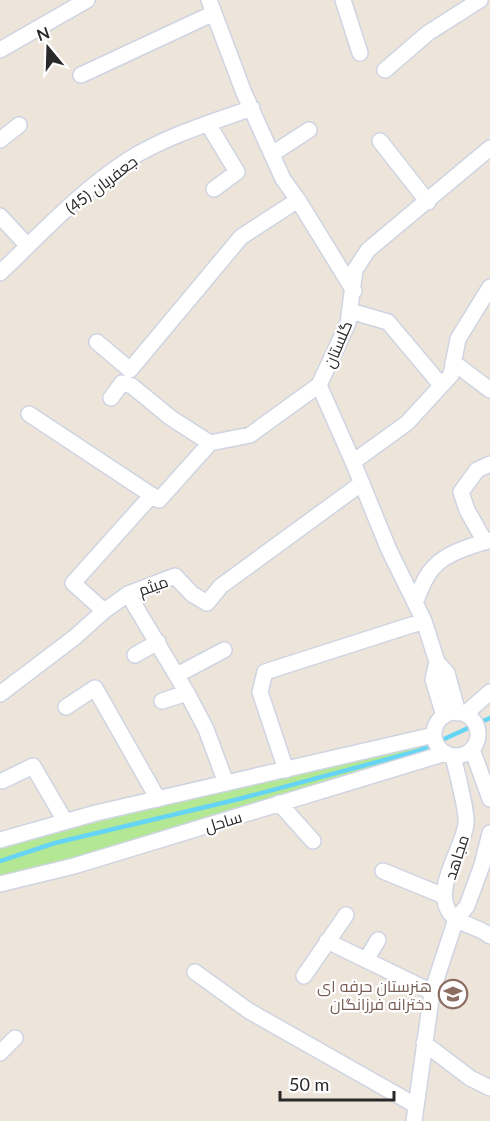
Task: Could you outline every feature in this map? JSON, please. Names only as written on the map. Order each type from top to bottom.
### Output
[{"type":"street","points":[[0,50],[87,0]]},
{"type":"street","points":[[344,0],[360,53]]},
{"type":"street","points":[[386,70],[428,33],[480,0]]},
{"type":"street","points":[[81,75],[212,6],[283,179],[354,291]]},
{"type":"street","name":"جعفریان (45)","points":[[0,273],[74,202],[129,160],[181,134],[252,108]]},
{"type":"street","points":[[208,124],[237,172],[214,189]]},
{"type":"street","points":[[0,140],[19,125]]},
{"type":"street","points":[[272,154],[309,130]]},
{"type":"street","points":[[380,141],[428,202]]},
{"type":"street","name":"گلستان","points":[[455,714],[447,673],[437,662],[424,621],[389,550],[319,385],[348,323],[355,270],[368,250],[490,148]]},
{"type":"street","points":[[97,342],[130,370],[241,237],[298,200]]},
{"type":"street","points":[[0,216],[28,246]]},
{"type":"street","points":[[353,462],[407,423],[450,375],[458,339],[490,286]]},
{"type":"street","points":[[350,311],[388,322],[441,385]]},
{"type":"street","points":[[453,362],[490,390]]},
{"type":"street","points":[[111,398],[122,383],[132,386],[171,418],[210,443]]},
{"type":"street","points":[[104,611],[73,583],[210,443],[250,435],[319,385]]},
{"type":"street","points":[[28,414],[156,498]]},
{"type":"street","points":[[415,603],[422,586],[435,566],[455,553],[488,541],[467,510],[461,492],[477,470],[490,464]]},
{"type":"street","name":"میثم","points":[[0,694],[75,638],[104,611],[144,586],[175,576],[192,594],[207,603],[221,586],[362,483]]},
{"type":"street","points":[[128,594],[158,642],[206,729],[226,783]]},
{"type":"street","points":[[286,770],[260,692],[266,672],[424,621]]},
{"type":"street","points":[[135,655],[158,642]]},
{"type":"street","points":[[177,675],[224,650]]},
{"type":"street","points":[[66,707],[95,688],[158,799]]},
{"type":"street","points":[[449,754],[436,743],[434,735],[438,722],[490,692]]},
{"type":"street","points":[[162,701],[187,693]]},
{"type":"street","points":[[455,714],[475,723],[490,799]]},
{"type":"street","points":[[0,840],[65,821],[434,735]]},
{"type":"street","name":"ساحل","points":[[0,884],[74,866],[449,754],[460,756],[480,740]]},
{"type":"street","name":"مجاهد","points":[[449,754],[466,824],[444,896],[448,911],[456,919]]},
{"type":"street","points":[[2,781],[33,766],[65,821]]},
{"type":"street","points":[[279,804],[313,841]]},
{"type":"street","name":"مجاهد","points":[[414,1121],[432,992],[456,919],[467,906],[490,833]]},
{"type":"street","points":[[383,871],[444,896]]},
{"type":"street","points":[[304,976],[346,915]]},
{"type":"street","points":[[456,919],[490,936]]},
{"type":"street","points":[[366,960],[378,940]]},
{"type":"street","points":[[327,941],[432,992]]},
{"type":"street","points":[[195,972],[249,1011],[415,1105]]},
{"type":"street","points":[[0,1053],[15,1038]]},
{"type":"street","points":[[424,1043],[470,1078],[490,1088]]},
{"type":"green space","points":[[425,746],[432,752],[101,850],[0,876],[0,847],[148,809]]},
{"type":"waterway","points":[[0,861],[55,843],[239,799],[418,751],[490,718]]},
{"type":"place","name":"هنرستان حرفه ای دخترانه فرزانگان","points":[[453,994]]}]
